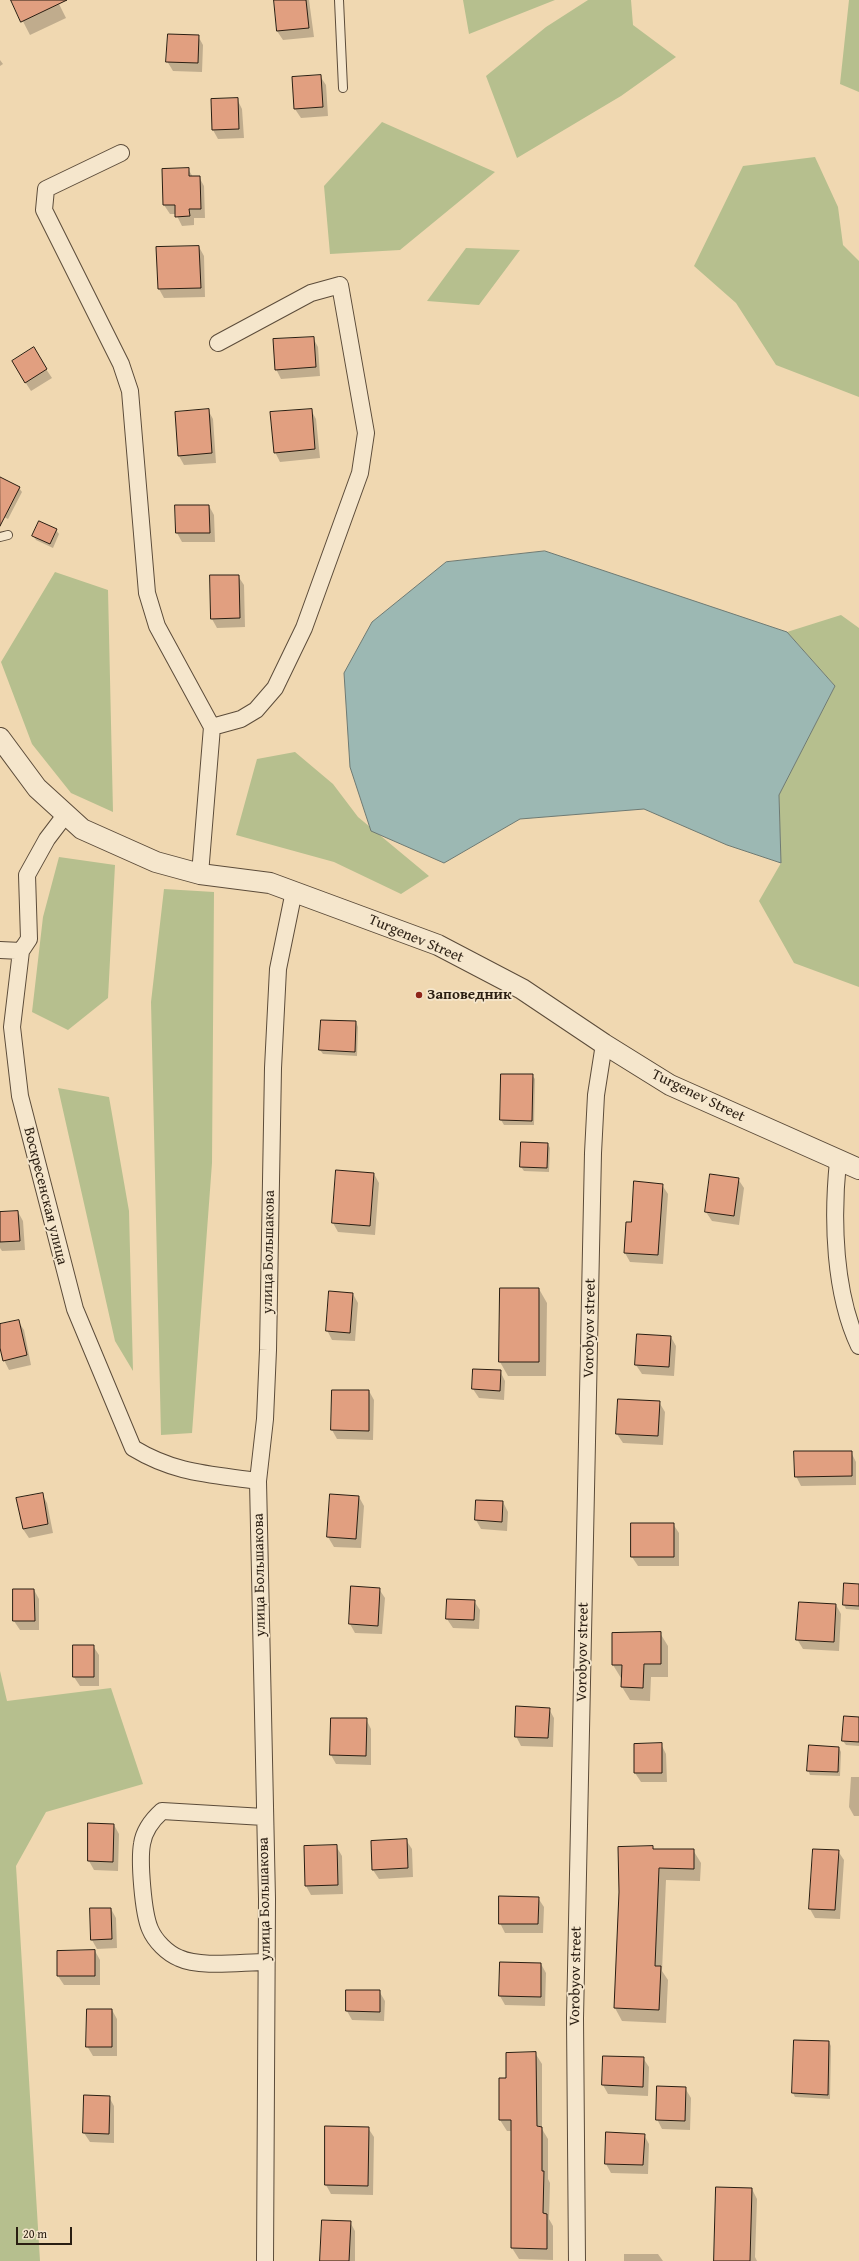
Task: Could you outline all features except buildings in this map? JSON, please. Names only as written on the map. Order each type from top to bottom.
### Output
[{"type":"street","points":[[121,153],[46,189],[44,210],[121,364],[130,391],[147,593],[157,626],[212,727],[200,874]]},
{"type":"street","points":[[212,727],[241,719],[256,710],[275,688],[304,628],[337,540],[360,473],[366,433],[340,285],[311,293],[218,343]]},
{"type":"street","name":"Turgenev Street","points":[[0,738],[38,788],[82,829],[156,862],[200,874],[270,883],[438,945],[522,989],[604,1044],[670,1085],[838,1161],[859,1169]]},
{"type":"street","name":"Воскресенская улица","points":[[66,814],[47,839],[27,875],[28,939],[21,951],[12,1027],[20,1096],[75,1310],[133,1448],[154,1461],[181,1470],[258,1481]]},
{"type":"street","name":"улица Большакова","points":[[265,2261],[266,1962],[258,1481],[265,1419],[268,1350],[273,1068],[278,969],[294,891]]},
{"type":"street","points":[[0,950],[21,951]]},
{"type":"street","name":"Vorobyov street","points":[[577,2261],[575,2018],[593,1161],[596,1095],[604,1044]]},
{"type":"street","points":[[838,1161],[834,1200],[840,1276],[849,1324],[859,1346]]},
{"type":"street","points":[[264,1817],[162,1811],[151,1821],[142,1844],[143,1891],[150,1929],[166,1952],[180,1959],[195,1963],[266,1962]]},
{"type":"lane","points":[[339,0],[343,88]]},
{"type":"lane","points":[[0,537],[8,535]]},
{"type":"green space","points":[[463,0],[555,0],[469,34]]},
{"type":"green space","points":[[588,0],[631,0],[633,25],[676,57],[621,96],[517,158],[486,76],[546,27]]},
{"type":"green space","points":[[849,0],[859,0],[859,92],[840,84]]},
{"type":"green space","points":[[382,122],[495,172],[400,250],[330,254],[324,186]]},
{"type":"green space","points":[[815,157],[838,207],[843,245],[859,261],[859,397],[776,365],[736,303],[694,266],[743,166]]},
{"type":"green space","points":[[466,248],[520,250],[479,305],[427,301]]},
{"type":"green space","points":[[55,572],[108,590],[113,812],[71,793],[32,744],[1,662]]},
{"type":"green space","points":[[841,615],[859,628],[859,987],[794,963],[759,901],[781,863],[779,795],[835,686],[787,632]]},
{"type":"green space","points":[[295,752],[333,784],[358,817],[429,876],[401,894],[334,862],[236,835],[257,759]]},
{"type":"green space","points":[[59,857],[115,865],[108,998],[68,1030],[32,1012],[43,917]]},
{"type":"green space","points":[[164,889],[214,892],[212,1163],[192,1433],[161,1435],[151,1002]]},
{"type":"green space","points":[[58,1088],[109,1097],[129,1211],[133,1371],[115,1341]]},
{"type":"green space","points":[[0,1671],[7,1701],[111,1688],[143,1784],[46,1812],[16,1866],[40,2261],[0,2261]]},
{"type":"water","points":[[545,551],[787,632],[835,686],[779,795],[781,863],[727,845],[644,809],[520,819],[444,863],[371,831],[350,767],[344,673],[372,622],[446,562]]},
{"type":"place","name":"Заповедник","points":[[419,995]]}]
